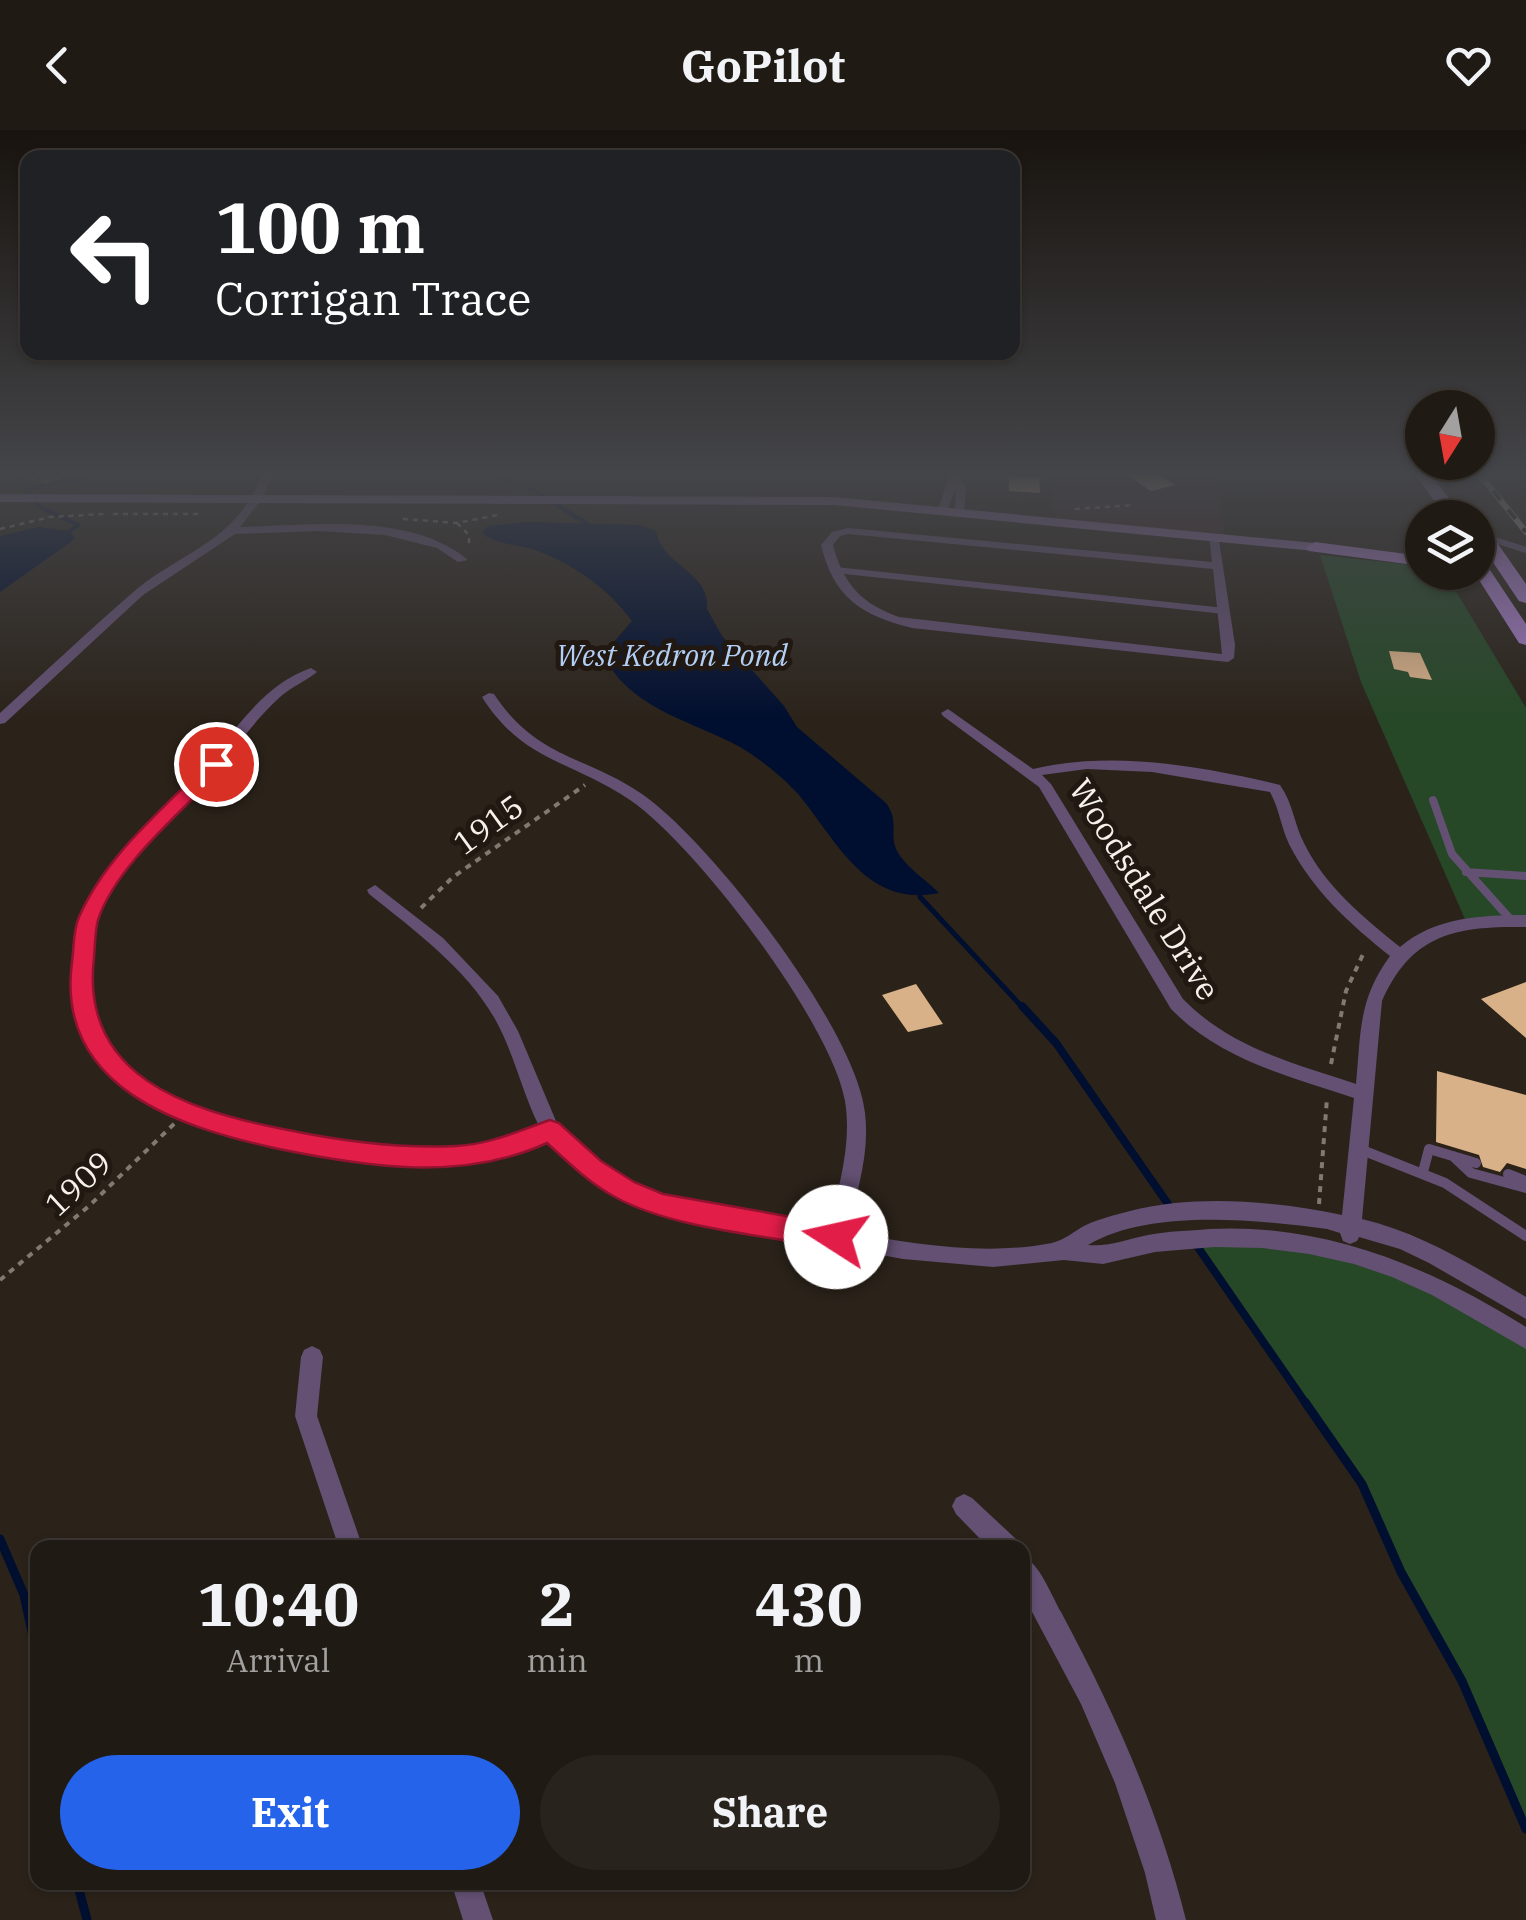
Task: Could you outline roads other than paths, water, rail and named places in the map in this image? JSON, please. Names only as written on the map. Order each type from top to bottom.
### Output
[{"type":"main road","points":[[1492,556],[1491,559],[1526,609]]},
{"type":"main road","points":[[1501,556],[1526,597]]},
{"type":"main road","points":[[1487,590],[1499,599]]},
{"type":"main road","points":[[1493,590],[1526,638]]},
{"type":"street","points":[[0,720],[139,592],[196,556]]},
{"type":"street","points":[[456,556],[462,560]]},
{"type":"street","points":[[832,556],[844,592],[881,617],[900,622],[1228,658],[1217,556]]},
{"type":"street","points":[[1109,556],[1219,566]]},
{"type":"street","points":[[311,672],[281,688],[192,792],[132,850],[104,886],[88,920],[80,986],[88,1026],[105,1055],[130,1082],[183,1114],[266,1138],[396,1156],[459,1156],[512,1148],[550,1130]]},
{"type":"street","points":[[489,696],[499,718],[515,733],[639,798],[700,858],[778,953],[820,1023],[852,1093],[857,1134],[851,1179],[836,1237]]},
{"type":"street","name":"Woodsdale Drive","points":[[948,714],[1033,773],[1055,800],[1177,1004],[1194,1025],[1227,1045],[1362,1093]]},
{"type":"street","points":[[1033,773],[1092,764],[1274,788],[1281,795],[1292,835],[1314,870],[1354,918],[1398,954]]},
{"type":"street","points":[[375,890],[442,944],[493,1002],[509,1030],[550,1130],[592,1169],[625,1190],[662,1205],[909,1251],[986,1258],[1062,1250],[1098,1256],[1158,1242],[1209,1238],[1316,1243],[1388,1262],[1475,1304],[1526,1338]]},
{"type":"street","points":[[1350,1250],[1362,1093],[1373,1001],[1383,973],[1398,954],[1420,938],[1444,928],[1519,921]]},
{"type":"street","points":[[1062,1250],[1082,1233],[1152,1215],[1252,1210],[1350,1225],[1403,1241],[1471,1275],[1526,1309]]},
{"type":"street","points":[[312,1357],[306,1416],[348,1540]]},
{"type":"street","points":[[964,1506],[999,1540]]},
{"type":"street","points":[[1030,1583],[1104,1722],[1163,1881],[1172,1920]]},
{"type":"street","points":[[468,1890],[478,1920]]},
{"type":"lane","points":[[834,570],[1225,611]]},
{"type":"lane","points":[[1433,800],[1445,841],[1466,872],[1519,921]]},
{"type":"lane","points":[[1466,872],[1526,876]]},
{"type":"lane","points":[[1357,1148],[1423,1172],[1526,1236]]},
{"type":"lane","points":[[1423,1172],[1429,1148],[1476,1164]]},
{"type":"lane","points":[[1453,1156],[1471,1173],[1520,1189],[1526,1184],[1508,1174]]},
{"type":"water","points":[[0,556],[52,556],[0,592]]},
{"type":"water","name":"West Kedron Pond","points":[[548,556],[671,556],[701,586],[707,609],[722,636],[784,706],[797,727],[886,803],[893,817],[896,849],[939,893],[914,895],[873,881],[841,850],[799,795],[771,769],[740,747],[649,704],[633,692],[607,662],[612,644],[632,621],[589,578]]},
{"type":"waterway","points":[[920,897],[1024,1009]]},
{"type":"waterway","points":[[1022,1006],[1056,1043],[1168,1204]]},
{"type":"waterway","points":[[1197,1246],[1307,1405]]},
{"type":"waterway","points":[[1305,1402],[1362,1484],[1401,1572],[1462,1681],[1526,1829]]},
{"type":"waterway","points":[[0,1539],[24,1595],[30,1622]]},
{"type":"waterway","points":[[79,1890],[87,1920]]}]
